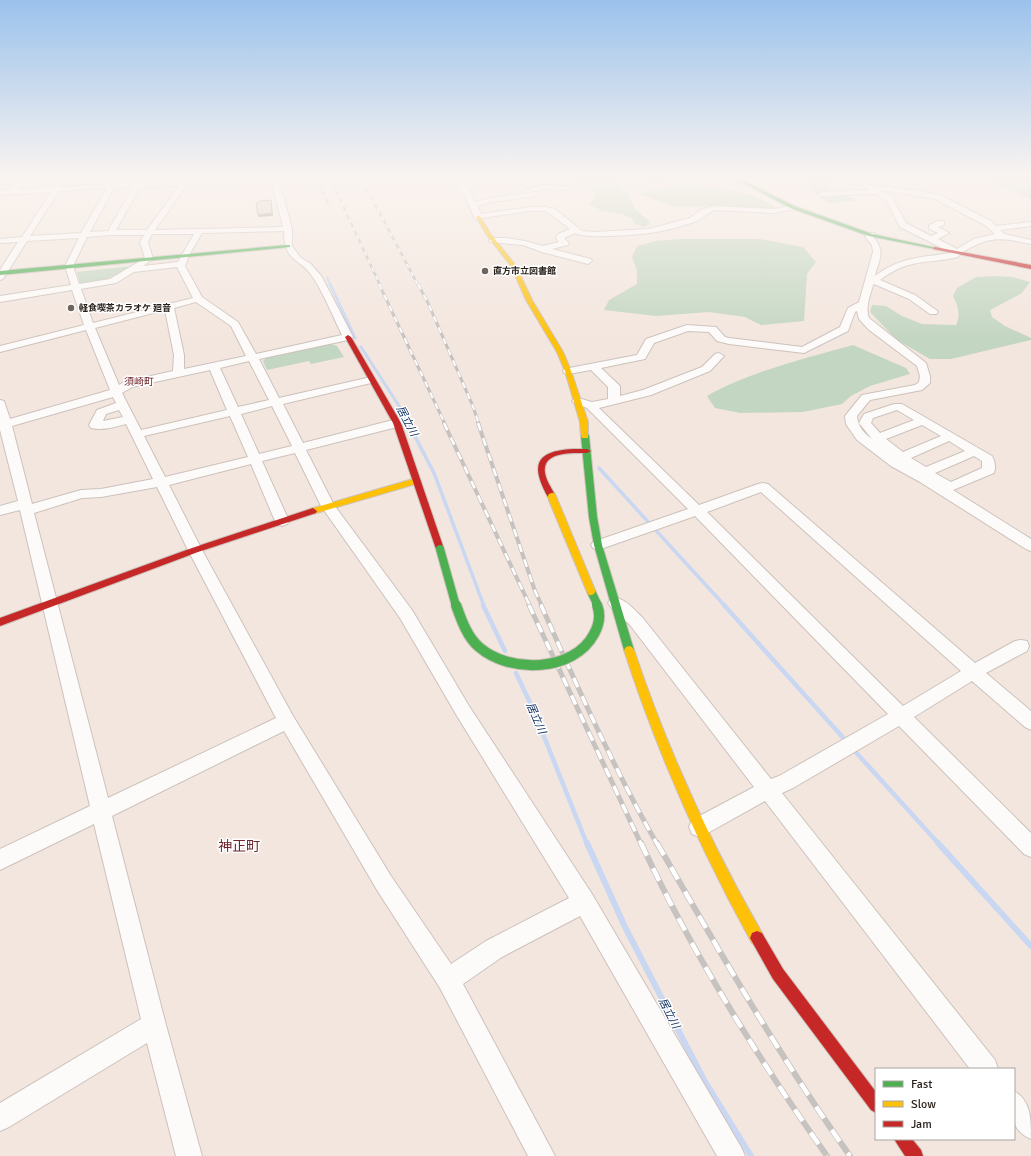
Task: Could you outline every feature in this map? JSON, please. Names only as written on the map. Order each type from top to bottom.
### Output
[{"type":"street","points":[[1,274],[29,232]]},
{"type":"street","points":[[0,241],[83,234],[150,232]]},
{"type":"street","points":[[149,259],[144,242],[150,232]]},
{"type":"street","points":[[199,232],[181,266],[198,299],[234,324],[276,402],[298,449],[328,506],[406,614],[463,711],[584,902],[732,1156]]},
{"type":"street","points":[[288,232],[288,246],[298,260],[307,265],[318,277],[348,337],[397,423],[464,623],[480,647],[500,661],[529,666],[557,662],[578,653],[590,643],[598,627],[599,610],[541,471],[543,460],[549,455],[559,452],[587,451]]},
{"type":"street","points":[[488,232],[513,266],[529,300],[560,352],[568,371],[584,422],[593,517],[598,545],[632,658],[655,725],[699,826],[742,912],[778,974],[875,1104]]},
{"type":"street","points":[[542,250],[565,243],[560,238],[561,236],[570,232]]},
{"type":"street","points":[[580,232],[586,234],[642,232]]},
{"type":"street","points":[[862,232],[871,235],[1031,267]]},
{"type":"street","points":[[916,232],[957,252]]},
{"type":"street","points":[[930,239],[945,233],[943,232]]},
{"type":"street","points":[[871,283],[891,268],[902,264],[956,255],[957,252],[975,241],[997,232],[1031,242]]},
{"type":"street","points":[[83,234],[69,266],[89,326],[116,392],[195,550],[287,721],[384,883],[448,980],[542,1156]]},
{"type":"street","points":[[871,235],[869,237],[876,245],[877,252],[871,283],[863,304],[862,312],[864,319],[872,327],[922,365],[925,376],[924,383],[918,388],[866,397],[851,416],[852,424],[862,438],[895,463],[922,474],[950,486],[989,470],[988,460],[898,406],[868,416],[865,423],[877,438],[922,474],[1031,546]]},
{"type":"street","points":[[493,240],[519,242],[542,250],[588,261]]},
{"type":"street","points":[[129,271],[184,260],[288,246]]},
{"type":"street","points":[[0,299],[114,281],[149,259]]},
{"type":"street","points":[[1,274],[149,259],[184,260]]},
{"type":"street","points":[[871,283],[912,297],[933,312]]},
{"type":"street","points":[[0,349],[198,299]]},
{"type":"street","points":[[568,371],[641,357],[650,341],[687,328],[712,329],[722,339],[729,341],[804,350],[844,329],[851,310],[863,304]]},
{"type":"street","points":[[169,306],[179,355],[178,373]]},
{"type":"street","points":[[3,425],[116,392],[128,384],[348,337]]},
{"type":"street","points":[[591,406],[647,393],[706,369],[719,356]]},
{"type":"street","points":[[214,366],[282,521]]},
{"type":"street","points":[[593,366],[614,386],[614,401]]},
{"type":"street","points":[[137,434],[372,380]]},
{"type":"street","points":[[578,401],[591,406],[697,510],[1031,847]]},
{"type":"street","points":[[0,403],[3,425],[27,507],[154,1025],[189,1156]]},
{"type":"street","points":[[123,405],[101,412],[95,426],[108,425],[130,419]]},
{"type":"street","points":[[877,438],[923,422]]},
{"type":"street","points":[[0,511],[27,507],[81,494],[101,493],[161,482],[255,460],[397,423]]},
{"type":"street","points":[[901,458],[949,437]]},
{"type":"street","points":[[922,474],[973,452]]},
{"type":"street","points":[[0,622],[195,550],[328,506],[416,481]]},
{"type":"street","points":[[598,545],[763,487],[1031,722]]},
{"type":"street","points":[[616,603],[636,620],[985,1068]]},
{"type":"street","points":[[699,826],[768,789],[786,782],[901,716],[973,672],[1021,646]]},
{"type":"street","points":[[0,860],[287,721]]},
{"type":"street","points":[[448,980],[494,949],[584,902]]},
{"type":"street","points":[[0,1118],[154,1025]]},
{"type":"street","points":[[1015,1105],[1031,1126]]},
{"type":"street","points":[[903,1140],[915,1156]]},
{"type":"green space","points":[[681,239],[760,239],[803,247],[816,262],[807,274],[804,321],[761,325],[745,317],[709,312],[656,316],[604,310],[609,300],[637,284],[637,271],[632,257],[637,246],[656,241]]},
{"type":"green space","points":[[133,266],[108,278],[87,283],[80,283],[77,272]]},
{"type":"green space","points":[[976,277],[1013,277],[1030,282],[1022,293],[990,310],[992,317],[1005,326],[1031,338],[1031,340],[951,359],[930,359],[897,340],[870,312],[872,305],[886,306],[902,316],[922,324],[956,325],[958,321],[958,310],[953,296],[957,288]]},
{"type":"green space","points":[[331,344],[337,346],[344,357],[311,364],[309,361],[267,370],[263,361],[266,358]]},
{"type":"green space","points":[[853,345],[906,368],[910,374],[870,386],[851,396],[842,404],[803,412],[740,413],[715,408],[707,396],[723,387],[759,373]]},
{"type":"waterway","name":"居立川","points":[[327,277],[330,285]]},
{"type":"waterway","name":"居立川","points":[[330,284],[355,338]]},
{"type":"waterway","name":"居立川","points":[[361,347],[409,424]]},
{"type":"waterway","name":"居立川","points":[[408,423],[434,473],[484,606]]},
{"type":"waterway","points":[[599,468],[725,606]]},
{"type":"waterway","name":"居立川","points":[[483,605],[505,651]]},
{"type":"waterway","points":[[724,605],[847,742]]},
{"type":"waterway","name":"居立川","points":[[516,673],[533,709],[587,844]]},
{"type":"waterway","points":[[852,748],[939,844]]},
{"type":"waterway","name":"居立川","points":[[587,843],[625,927],[704,1080],[751,1156]]},
{"type":"waterway","points":[[938,843],[1031,946]]},
{"type":"railway","points":[[355,232],[380,285]]},
{"type":"railway","points":[[390,232],[418,285]]},
{"type":"railway","points":[[379,284],[445,424]]},
{"type":"railway","points":[[418,284],[428,303],[472,404],[479,424]]},
{"type":"railway","points":[[444,423],[530,606]]},
{"type":"railway","points":[[478,423],[535,591],[542,606]]},
{"type":"railway","points":[[529,605],[641,844]]},
{"type":"railway","points":[[541,605],[610,756],[657,844]]},
{"type":"railway","points":[[641,843],[682,924],[727,1004],[776,1081],[827,1156]]},
{"type":"railway","points":[[657,843],[726,962],[798,1080],[850,1156]]},
{"type":"traffic: fast","points":[[862,232],[935,248]]},
{"type":"traffic: fast","points":[[0,273],[288,246]]},
{"type":"traffic: fast","points":[[585,436],[593,517],[598,545],[629,650]]},
{"type":"traffic: fast","points":[[440,549],[450,587],[465,627],[479,647],[492,656],[507,662],[525,665],[544,664],[561,660],[577,653],[589,642],[597,628],[599,610],[591,591]]},
{"type":"traffic: slow","points":[[487,232],[513,266],[529,300],[560,352],[568,371],[584,422],[585,436]]},
{"type":"traffic: slow","points":[[313,511],[416,481]]},
{"type":"traffic: slow","points":[[552,497],[591,591]]},
{"type":"traffic: slow","points":[[629,650],[654,724],[669,761],[702,834],[757,938]]},
{"type":"traffic: jam","points":[[935,248],[1031,267]]},
{"type":"traffic: jam","points":[[348,337],[397,423],[440,549]]},
{"type":"traffic: jam","points":[[552,497],[541,474],[542,464],[546,458],[558,452],[587,451]]},
{"type":"traffic: jam","points":[[0,622],[195,550],[313,511]]},
{"type":"traffic: jam","points":[[757,938],[778,974],[875,1104]]},
{"type":"traffic: jam","points":[[903,1140],[915,1156]]},
{"type":"place","name":"直方市立図書館","points":[[485,271]]},
{"type":"place","name":"軽食喫茶カラオケ 廻音","points":[[71,308]]},
{"type":"district","name":"須崎町","points":[[139,382]]},
{"type":"district","name":"神正町","points":[[239,846]]}]
